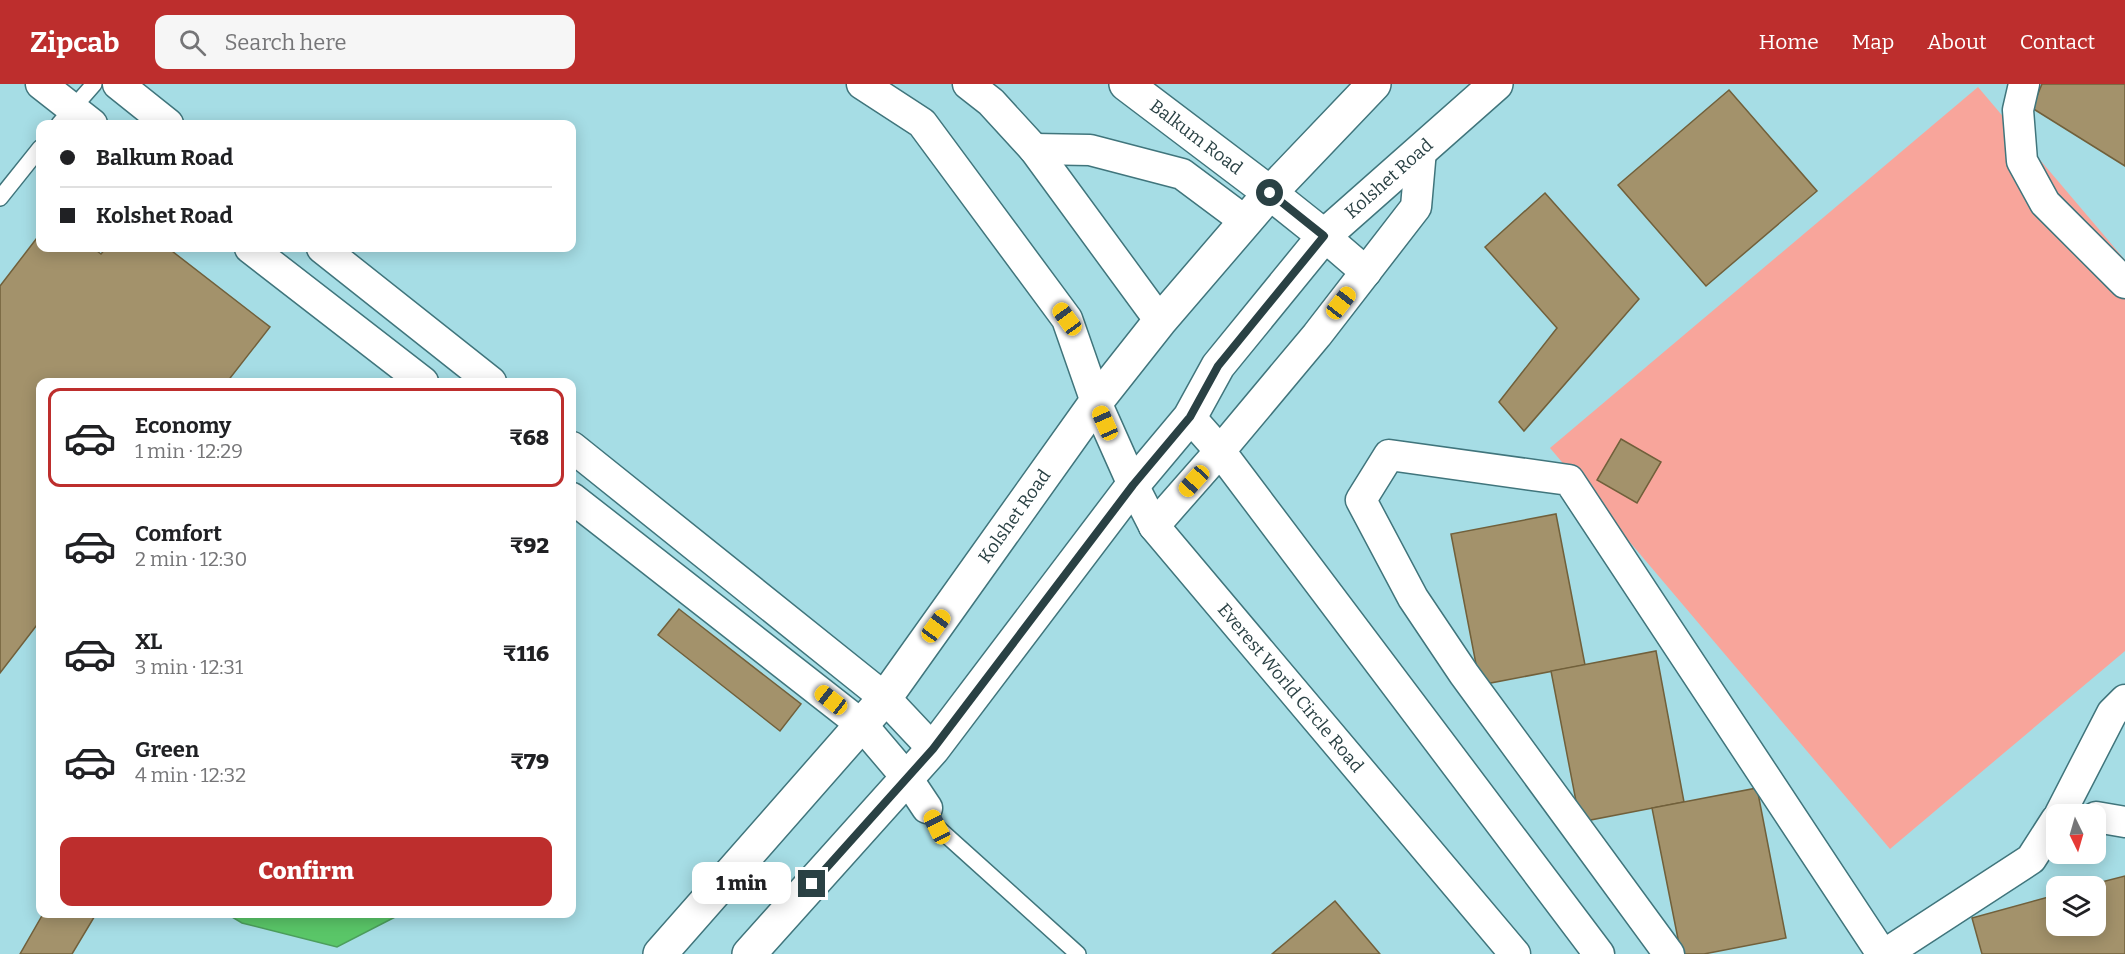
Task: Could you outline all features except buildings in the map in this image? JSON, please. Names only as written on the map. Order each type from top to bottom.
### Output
[{"type":"street","points":[[41,84],[74,119]]},
{"type":"street","points":[[118,84],[163,120]]},
{"type":"street","name":"Everest World Circle Road","points":[[862,84],[922,123],[1067,319],[1096,402],[1154,526],[1515,954]]},
{"type":"street","points":[[968,84],[991,102],[1034,149],[1160,321]]},
{"type":"street","name":"Balkum Road","points":[[1126,84],[1324,236]]},
{"type":"street","name":"Kolshet Road","points":[[660,954],[885,698],[1096,402],[1160,321],[1270,193],[1374,84]]},
{"type":"street","name":"Kolshet Road","points":[[749,954],[933,749],[1133,485],[1190,417],[1218,366],[1324,236],[1496,84]]},
{"type":"street","points":[[2024,84],[2018,110],[2022,161],[2045,203],[2125,283]]},
{"type":"street","points":[[1034,149],[1090,150],[1182,174],[1245,221]]},
{"type":"street","points":[[1154,526],[1317,335],[1416,207],[1420,150]]},
{"type":"street","points":[[1324,236],[1366,272]]},
{"type":"street","points":[[255,252],[418,378]]},
{"type":"street","points":[[327,252],[486,378]]},
{"type":"street","points":[[1190,417],[1220,451],[1599,954]]},
{"type":"street","points":[[576,450],[885,698],[933,749]]},
{"type":"street","points":[[1669,954],[1464,674],[1413,598],[1360,500],[1389,455],[1569,480],[1884,954],[2031,859],[2046,840]]},
{"type":"street","points":[[576,501],[862,725],[907,778],[927,808]]},
{"type":"street","points":[[734,624],[759,597]]},
{"type":"street","points":[[2071,804],[2112,712],[2125,700]]},
{"type":"street","points":[[2106,819],[2125,822]]},
{"type":"lane","points":[[74,119],[94,84]]},
{"type":"lane","points":[[0,198],[36,153]]},
{"type":"lane","points":[[927,808],[937,827],[1078,954]]},
{"type":"shaded area","points":[[1978,87],[2125,260],[2125,651],[1890,849],[1550,448]]},
{"type":"shaded area","points":[[234,918],[393,918],[337,947],[242,923]]},
{"type":"route","points":[[812,884],[933,749],[1133,485],[1190,417],[1218,366],[1324,236],[1270,193]]}]
